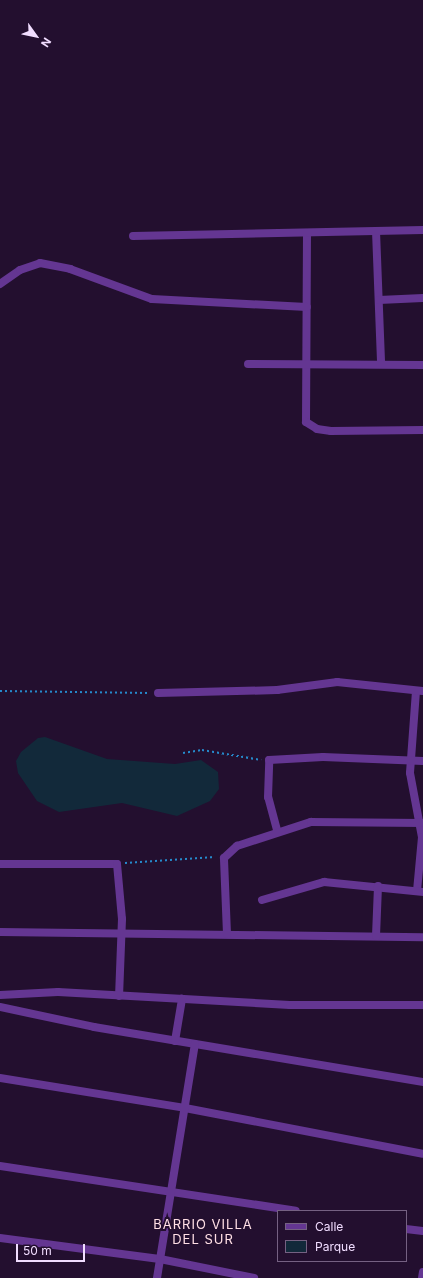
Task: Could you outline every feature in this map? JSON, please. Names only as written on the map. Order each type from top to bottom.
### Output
[{"type":"street","points":[[133,236],[423,230]]},
{"type":"street","points":[[376,231],[381,364]]},
{"type":"street","points":[[307,233],[308,307],[305,362],[305,416],[310,426],[331,431],[423,430]]},
{"type":"street","points":[[0,284],[20,270],[40,263],[70,269],[152,300],[308,307]]},
{"type":"street","points":[[379,300],[423,298]]},
{"type":"street","points":[[248,364],[305,362],[423,365]]},
{"type":"street","points":[[158,693],[277,690],[338,682],[420,691],[410,760],[411,785],[421,823],[422,846],[420,891],[324,882],[262,900]]},
{"type":"street","points":[[277,830],[268,797],[269,760],[323,757],[423,761]]},
{"type":"street","points":[[227,934],[224,858],[248,840],[277,830],[311,822],[421,823]]},
{"type":"street","points":[[0,864],[117,864],[122,933],[118,996]]},
{"type":"street","points":[[376,936],[378,886]]},
{"type":"street","points":[[0,932],[423,937]]},
{"type":"street","points":[[0,996],[58,992],[290,1005],[423,1005]]},
{"type":"street","points":[[176,1041],[182,999]]},
{"type":"street","points":[[0,1007],[176,1041],[423,1082]]},
{"type":"street","points":[[157,1278],[195,1044]]},
{"type":"street","points":[[0,1078],[185,1108],[423,1154]]},
{"type":"street","points":[[0,1166],[171,1189],[290,1210]]},
{"type":"street","points":[[407,1229],[423,1231]]},
{"type":"street","points":[[0,1238],[160,1259],[254,1278]]},
{"type":"street","points":[[422,1278],[423,1272]]},
{"type":"path","points":[[0,691],[158,693]]},
{"type":"path","points":[[183,752],[202,750],[269,760]]},
{"type":"path","points":[[117,864],[224,858]]},
{"type":"green space","points":[[45,737],[107,759],[175,764],[201,760],[218,772],[219,789],[210,801],[177,816],[122,803],[59,812],[37,801],[18,773],[16,761],[21,752],[38,738]]},
{"type":"district","name":"BARRIO VILLA DEL SUR","points":[[203,1232]]}]
